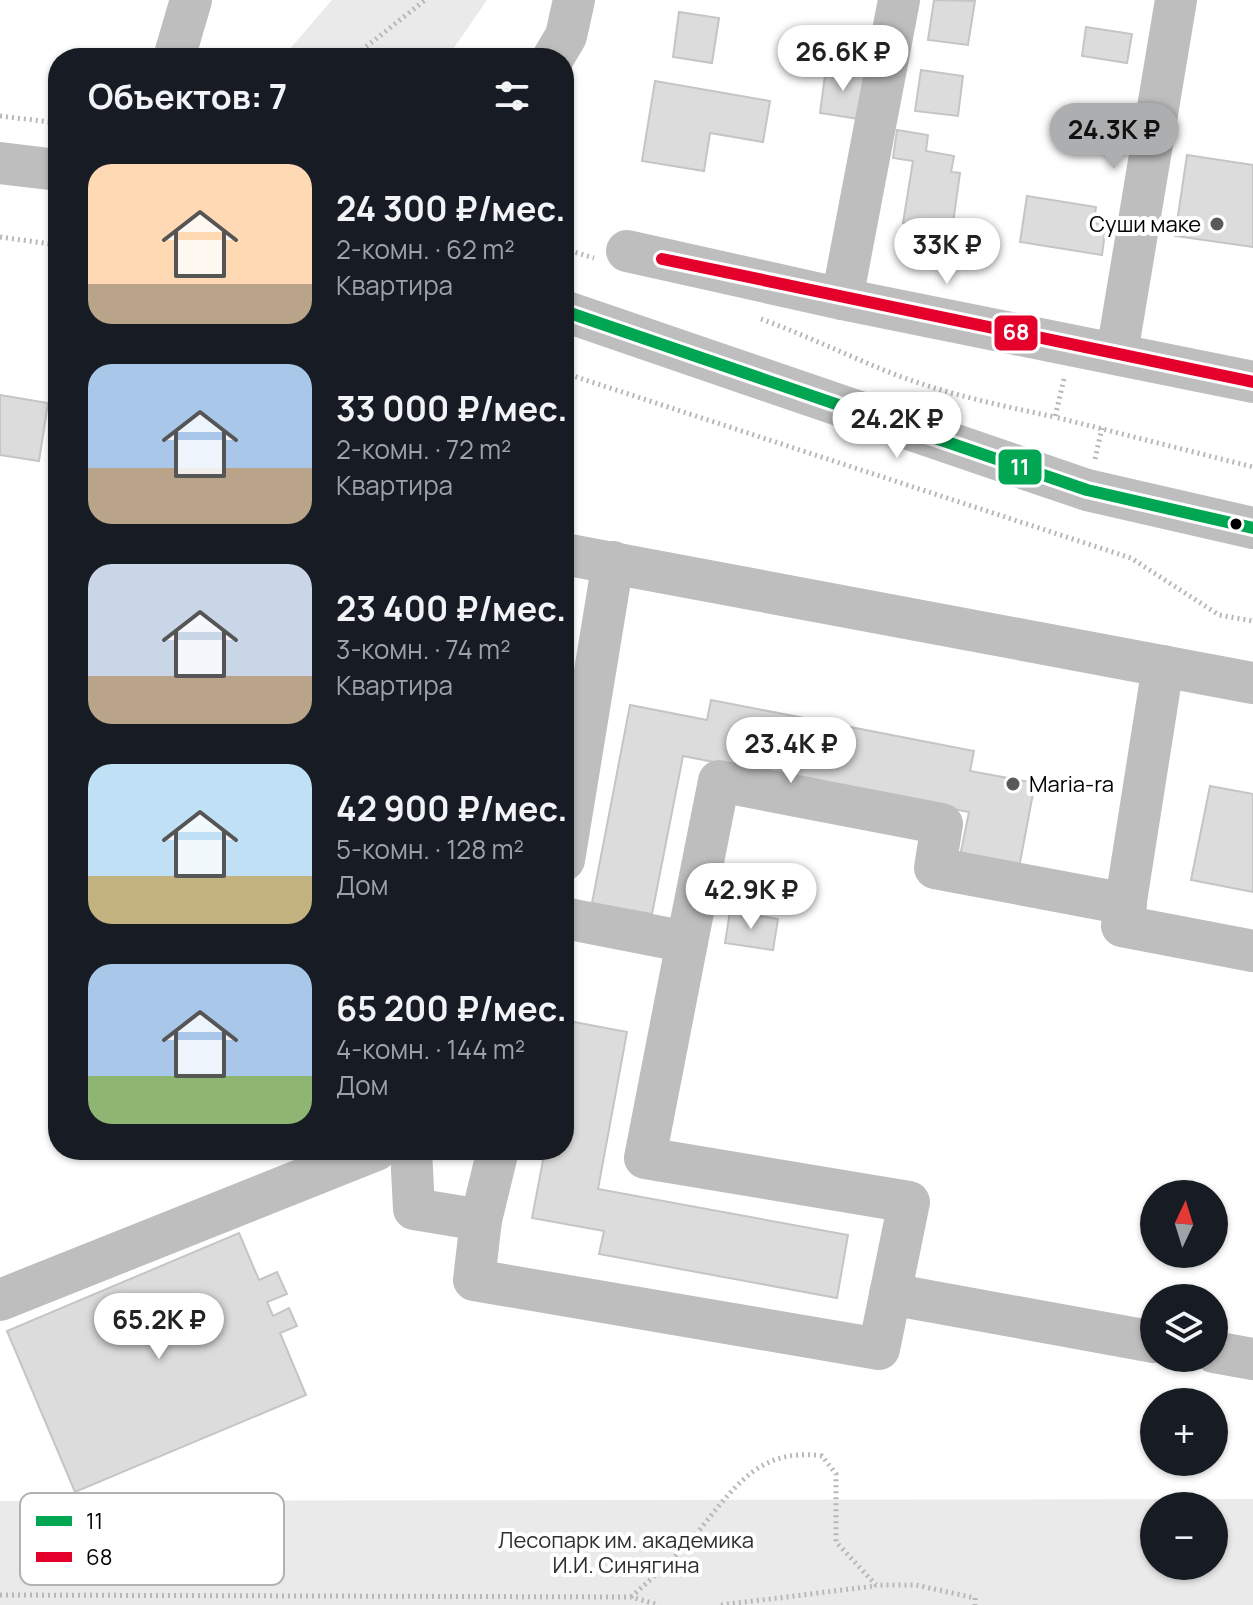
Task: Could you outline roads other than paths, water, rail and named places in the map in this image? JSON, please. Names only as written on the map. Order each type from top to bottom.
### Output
[{"type":"street","points":[[177,48],[191,0]]},
{"type":"street","points":[[842,299],[899,0]]},
{"type":"street","points":[[1117,353],[1176,0]]},
{"type":"street","points":[[0,163],[48,169]]},
{"type":"street","points":[[615,256],[1253,382]]},
{"type":"street","points":[[574,314],[1087,490],[1253,528]]},
{"type":"street","points":[[574,556],[1253,683]]},
{"type":"street","points":[[574,799],[613,562]]},
{"type":"street","points":[[1163,666],[1122,926],[1253,951]]},
{"type":"street","points":[[496,1160],[481,1220],[474,1280],[879,1349],[909,1202],[645,1158],[719,781],[942,824],[935,868],[1126,904]]},
{"type":"street","points":[[574,920],[687,942]]},
{"type":"street","points":[[0,1300],[351,1160]]},
{"type":"street","points":[[412,1160],[414,1209],[481,1220]]},
{"type":"street","points":[[890,1294],[1140,1339]]},
{"type":"street","points":[[1228,1355],[1253,1359]]},
{"type":"place","name":"Суши маке","points":[[1217,224]]},
{"type":"place","name":"Maria-ra","points":[[1013,784]]},
{"type":"park label","name":"Лесопарк им. академика И.И. Синягина","points":[[626,1552]]}]
